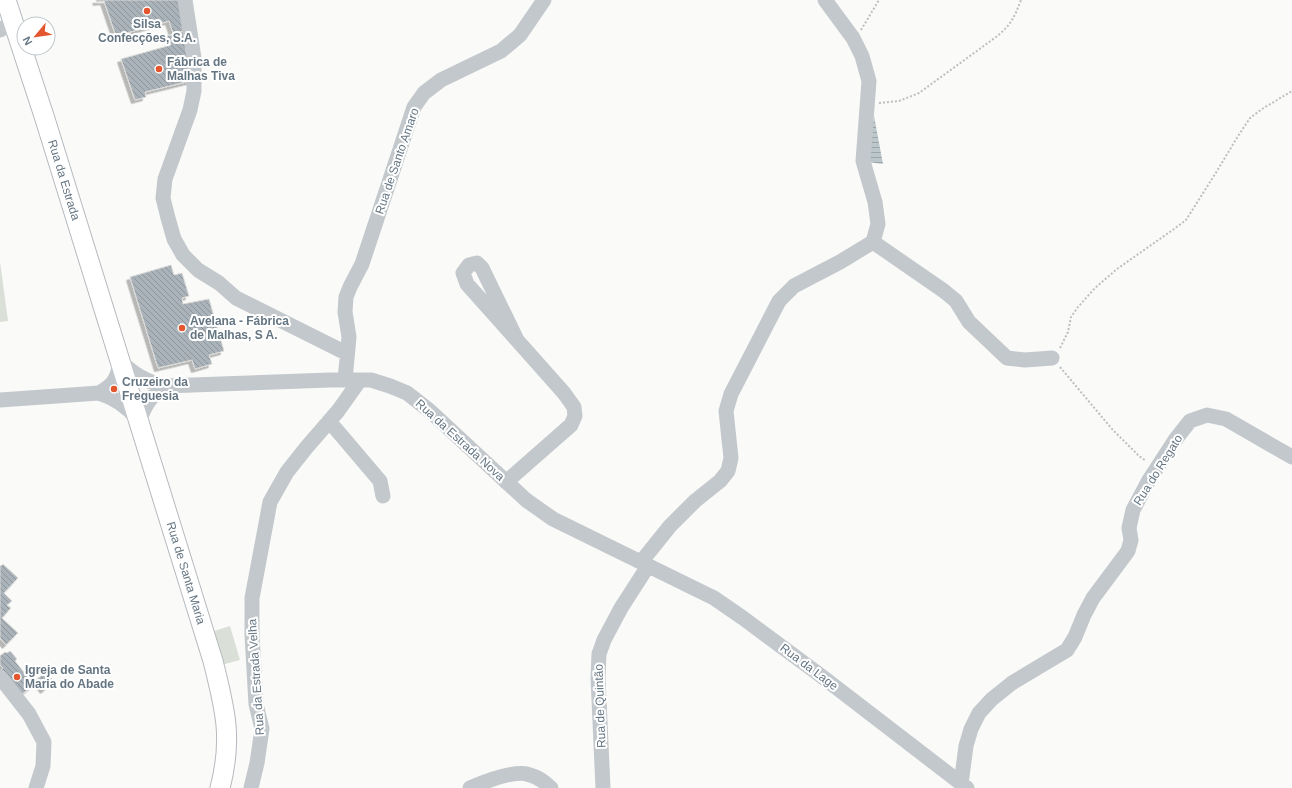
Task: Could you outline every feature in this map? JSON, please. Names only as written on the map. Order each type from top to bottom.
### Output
[{"type":"main road","name":"Rua da Estrada","points":[[6,0],[7,26],[120,361]]},
{"type":"main road","name":"Rua de Santa Maria","points":[[120,361],[213,661],[224,702],[227,726],[227,748],[220,788]]},
{"type":"street","points":[[185,0],[194,58],[194,91],[190,110],[165,179],[163,198],[174,239],[183,256],[198,270],[219,283],[236,298],[346,353]]},
{"type":"street","name":"Rua de Santo Amaro","points":[[345,380],[346,353],[349,337],[345,312],[346,297],[362,264],[414,107],[424,93],[441,80],[501,51],[520,35],[544,0]]},
{"type":"street","points":[[825,0],[853,38],[862,56],[869,81],[863,161],[875,202],[878,224],[873,242],[956,301],[969,322],[1007,358],[1026,360],[1052,358]]},
{"type":"street","name":"Rua de Quintão","points":[[603,788],[598,678],[599,654],[604,640],[644,564],[670,526],[695,501],[720,481],[728,471],[732,458],[726,411],[731,394],[779,301],[794,286],[840,262],[873,242]]},
{"type":"street","points":[[506,482],[571,425],[575,416],[574,407],[564,393],[467,284],[463,273],[469,265],[477,264],[482,268],[517,340]]},
{"type":"street","points":[[99,393],[108,388],[115,380],[119,371],[120,361]]},
{"type":"street","name":"Rua da Estrada Nova","points":[[120,361],[133,373],[148,382],[164,386],[345,380],[371,380],[390,386],[407,393],[430,411],[526,500],[554,518],[644,564]]},
{"type":"street","name":"Rua da Estrada Velha","points":[[251,788],[257,763],[262,729],[255,696],[252,598],[270,502],[287,472],[329,422],[360,380]]},
{"type":"street","points":[[139,422],[144,408],[152,396],[164,386]]},
{"type":"street","points":[[0,400],[99,393],[122,403],[139,422]]},
{"type":"street","name":"Rua do Regato","points":[[964,786],[966,746],[971,729],[979,713],[992,699],[1012,683],[1067,650],[1075,637],[1093,598],[1128,551],[1131,540],[1129,528],[1133,510],[1157,468],[1190,420],[1207,415],[1226,419],[1292,457]]},
{"type":"street","points":[[329,422],[380,481],[383,496]]},
{"type":"street","name":"Rua da Lage","points":[[644,564],[714,598],[743,618],[964,786]]},
{"type":"street","points":[[0,677],[29,714],[44,742],[40,786]]},
{"type":"street","points":[[470,788],[509,774],[529,774],[544,782],[551,788]]},
{"type":"path","points":[[853,38],[861,31],[879,0]]},
{"type":"path","points":[[867,104],[899,101],[919,93],[1007,29],[1012,22],[1021,0]]},
{"type":"path","points":[[1157,468],[1140,456],[1112,429],[1078,391],[1052,358],[1061,346],[1068,332],[1071,317],[1078,306],[1095,288],[1117,269],[1186,220],[1250,118],[1292,91]]},
{"type":"shaded area","points":[[874,116],[883,164],[868,162]]},
{"type":"shaded area","points":[[0,262],[8,321],[0,322]]},
{"type":"shaded area","points":[[230,626],[240,660],[221,665],[211,632]]},
{"type":"building","name":"Silsa Confecções, S.A.","points":[[96,0],[183,0],[189,30],[173,33],[169,21],[116,36],[104,1],[97,2]]},
{"type":"building","name":"Fábrica de Malhas Tiva","points":[[189,30],[194,80],[145,92],[146,97],[135,100],[121,59],[171,45],[167,36]]},
{"type":"building","name":"Avelana - Fábrica de Malhas, S A.","points":[[171,265],[174,275],[182,273],[189,296],[182,298],[183,304],[209,299],[224,351],[209,355],[212,364],[195,369],[192,360],[158,368],[130,277]]},
{"type":"building","points":[[3,564],[18,578],[4,593],[12,601],[7,605],[11,608],[2,618],[18,633],[6,645],[0,638],[0,565],[1,566]]},
{"type":"building","name":"Igreja de Santa Maria do Abade","points":[[10,651],[17,659],[15,661],[34,685],[21,695],[1,670],[3,668],[0,665],[0,656],[5,652],[7,653]]},
{"type":"building","points":[[46,672],[54,682],[44,690],[36,680]]},
{"type":"place","name":"Silsa Confecções, S.A.","points":[[147,11]]},
{"type":"place","name":"Fábrica de Malhas Tiva","points":[[159,69]]},
{"type":"place","name":"Avelana - Fábrica de Malhas, S A.","points":[[182,328]]},
{"type":"place","name":"Cruzeiro da Freguesia","points":[[114,389]]},
{"type":"place","name":"Igreja de Santa Maria do Abade","points":[[17,677]]}]
